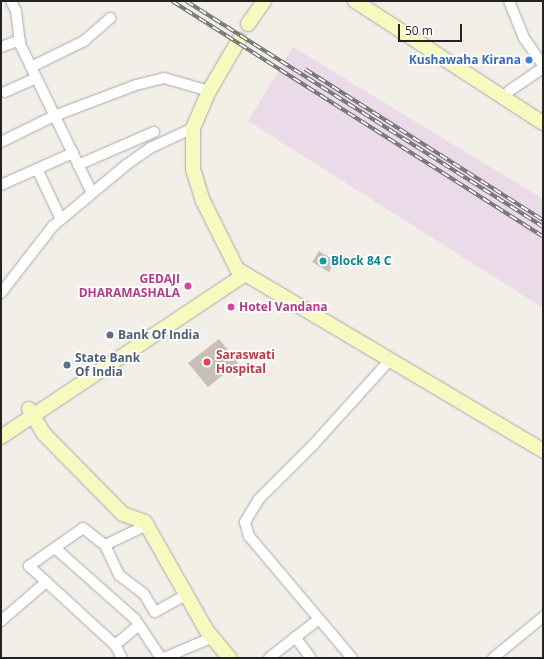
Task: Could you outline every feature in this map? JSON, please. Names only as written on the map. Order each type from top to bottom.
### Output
[{"type":"main road","points":[[248,24],[264,1]]},
{"type":"main road","points":[[355,1],[543,123]]},
{"type":"main road","points":[[371,1],[543,113]]},
{"type":"main road","points":[[239,40],[209,91],[193,128],[193,169],[203,201],[240,272],[543,451]]},
{"type":"main road","points":[[1,428],[31,412],[240,272]]},
{"type":"main road","points":[[1,437],[31,412]]},
{"type":"main road","points":[[31,412],[44,434],[123,514],[147,525],[207,631],[230,658]]},
{"type":"street","points":[[509,1],[524,38],[543,65]]},
{"type":"street","points":[[13,2],[16,11],[20,40],[31,67],[92,193]]},
{"type":"street","points":[[31,67],[84,41],[110,18]]},
{"type":"street","points":[[1,47],[20,40]]},
{"type":"street","points":[[509,91],[543,68]]},
{"type":"street","points":[[5,92],[36,78]]},
{"type":"street","points":[[1,142],[54,116],[136,85],[164,78],[209,91]]},
{"type":"street","points":[[1,293],[46,233],[61,219],[150,148],[193,128]]},
{"type":"street","points":[[78,165],[154,132]]},
{"type":"street","points":[[1,185],[72,153]]},
{"type":"street","points":[[37,169],[61,219]]},
{"type":"street","points":[[352,658],[249,536],[245,522],[259,499],[314,444],[389,361]]},
{"type":"street","points":[[105,545],[147,525]]},
{"type":"street","points":[[122,658],[114,645],[29,566],[83,528],[105,545],[119,575],[144,594],[155,612],[187,594]]},
{"type":"street","points":[[55,548],[139,624],[163,658],[213,637]]},
{"type":"street","points":[[1,621],[46,582]]},
{"type":"street","points":[[496,657],[543,617]]},
{"type":"street","points":[[269,658],[319,619]]},
{"type":"street","points":[[114,645],[139,624]]},
{"type":"street","points":[[295,637],[311,658]]},
{"type":"shaded area","points":[[293,47],[543,199],[543,308],[248,121]]},
{"type":"building","name":"Block 84 C","points":[[319,251],[335,261],[329,272],[312,262]]},
{"type":"building","points":[[219,339],[238,363],[208,387],[188,363]]},
{"type":"railway","points":[[172,1],[543,236]]},
{"type":"railway","points":[[186,1],[543,227]]},
{"type":"railway","points":[[305,69],[543,220]]},
{"type":"place","name":"Kushawaha Kirana","points":[[529,60]]},
{"type":"place","name":"Block 84 C","points":[[323,261]]},
{"type":"place","name":"GEDAJI DHARAMASHALA","points":[[188,286]]},
{"type":"place","name":"Hotel Vandana","points":[[231,307]]},
{"type":"place","name":"Bank Of India","points":[[110,335]]},
{"type":"place","name":"Saraswati Hospital","points":[[207,362]]},
{"type":"place","name":"State Bank Of India","points":[[67,365]]}]
